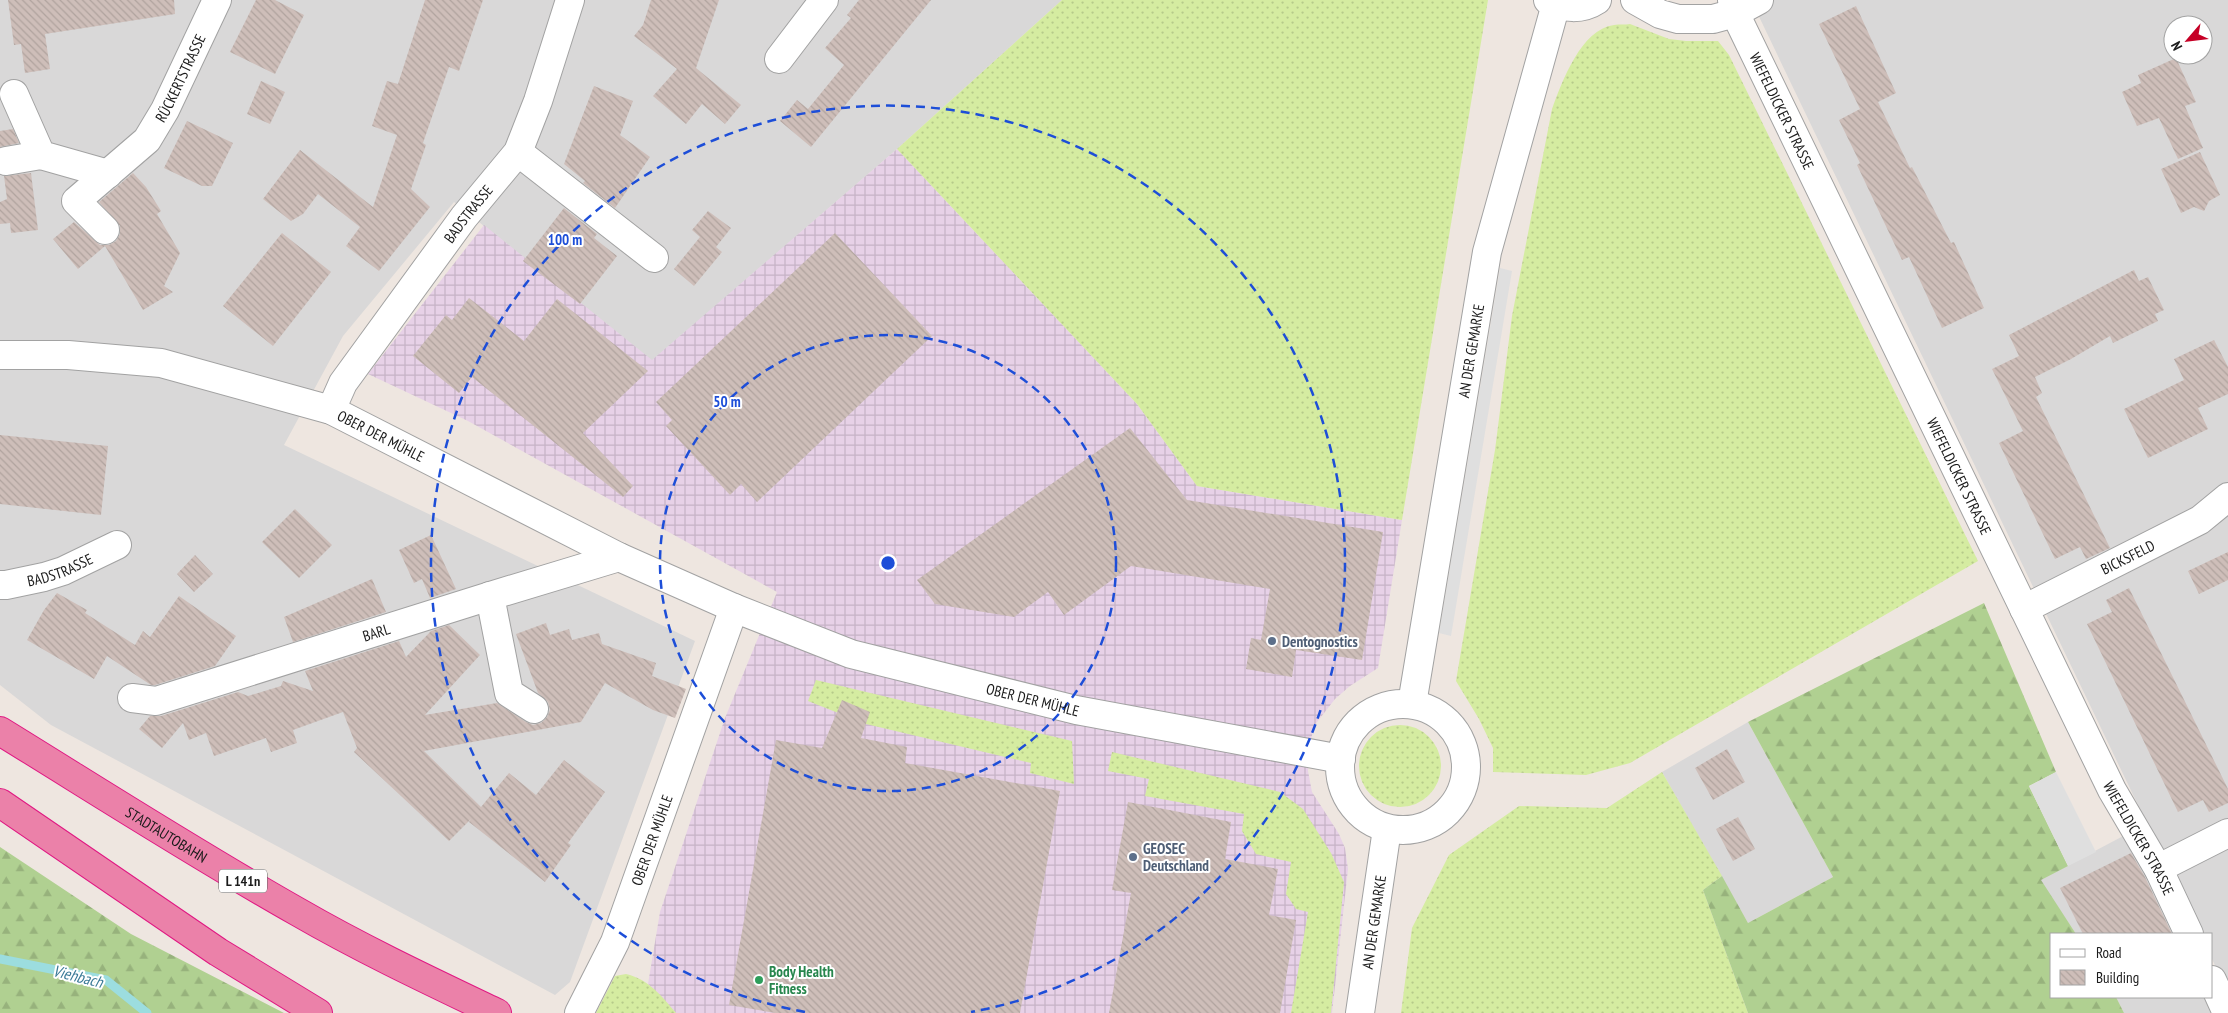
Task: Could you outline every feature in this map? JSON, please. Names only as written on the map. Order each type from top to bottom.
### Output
[{"type":"highway","name":"STADTAUTOBAHN","points":[[0,731],[225,870],[299,913],[383,958],[497,1013]]},
{"type":"highway","points":[[0,803],[218,952],[318,1013]]},
{"type":"street","name":"RÜCKERTSTRASSE","points":[[105,230],[76,201],[137,151],[147,140],[165,110],[217,0]]},
{"type":"street","name":"BADSTRASSE","points":[[331,410],[343,383],[464,217],[518,152],[538,101],[570,0]]},
{"type":"street","points":[[779,59],[824,0]]},
{"type":"street","points":[[1552,2],[1569,8],[1590,4],[1597,0]]},
{"type":"street","points":[[1635,0],[1660,14],[1678,19],[1713,19],[1733,7],[1759,0]]},
{"type":"street","name":"AN DER GEMARKE","points":[[1412,704],[1487,252],[1552,2]]},
{"type":"street","name":"WIEFELDICKER STRASSE","points":[[1733,7],[2112,790],[2159,870],[2189,933]]},
{"type":"street","points":[[14,94],[41,155]]},
{"type":"street","points":[[518,152],[654,258]]},
{"type":"street","points":[[6,161],[41,155],[108,174]]},
{"type":"street","name":"OBER DER MÜHLE","points":[[0,356],[68,355],[161,363],[331,410],[619,557],[734,608],[851,654],[1076,710],[1341,758]]},
{"type":"street","name":"BICKSFELD","points":[[2024,609],[2200,520],[2228,497]]},
{"type":"street","name":"BADSTRASSE","points":[[0,585],[44,577],[117,545]]},
{"type":"street","name":"BARL","points":[[132,698],[156,701],[619,557]]},
{"type":"street","points":[[490,596],[509,693],[534,709]]},
{"type":"street","name":"OBER DER MÜHLE","points":[[579,1013],[615,942],[734,608]]},
{"type":"street","points":[[1396,704],[1412,704],[1439,714],[1452,724],[1460,739],[1466,757],[1467,778],[1460,796],[1449,811],[1433,822],[1418,829],[1387,829],[1372,822],[1359,812],[1351,802],[1344,790],[1340,774],[1341,758],[1348,735],[1361,720],[1375,710],[1396,704]]},
{"type":"street","name":"AN DER GEMARKE","points":[[1360,1013],[1387,829]]},
{"type":"street","points":[[2159,870],[2228,833]]},
{"type":"street","points":[[2213,982],[2227,1013]]},
{"type":"shaded area","points":[[0,0],[1062,0],[897,149],[652,361],[454,202],[343,336],[284,445],[695,641],[570,982],[555,995],[51,725],[0,685]]},
{"type":"shaded area","points":[[1751,0],[2228,0],[2228,993],[2213,961],[2213,933],[2200,933]]},
{"type":"shaded area","points":[[897,149],[1137,404],[1197,486],[1402,520],[1378,668],[1350,686],[1335,699],[1314,726],[1310,745],[1308,771],[1312,792],[1339,834],[1345,848],[1348,869],[1332,1013],[676,1013],[648,984],[660,912],[725,718],[777,592],[468,421],[368,374],[484,225],[652,360]]},
{"type":"shaded area","points":[[1500,268],[1512,271],[1451,636],[1439,633]]},
{"type":"shaded area","points":[[1748,722],[1833,877],[1748,923],[1662,772]]},
{"type":"shaded area","points":[[2056,772],[2096,852],[2068,866],[2029,786]]},
{"type":"shaded area","points":[[2127,834],[2174,933],[2075,933],[2040,880]]},
{"type":"shaded area","points":[[2116,998],[2204,998],[2211,1013],[2124,1013]]},
{"type":"green space","points":[[1062,0],[1488,0],[1402,520],[1197,486],[1137,404],[897,149]]},
{"type":"green space","points":[[1630,24],[1669,39],[1718,41],[1729,55],[1978,561],[1630,763],[1586,775],[1493,772],[1493,748],[1479,719],[1456,681],[1495,450],[1512,316],[1552,109],[1561,85],[1574,58],[1592,36],[1602,29],[1614,25]]},
{"type":"green space","points":[[1984,603],[2056,772],[2029,786],[2068,866],[2041,880],[2075,933],[2050,933],[2050,998],[2116,998],[2124,1013],[1748,1013],[1703,890],[1722,876],[1748,923],[1833,877],[1748,722]]},
{"type":"green space","points":[[816,680],[1072,741],[1074,784],[1030,773],[1031,763],[866,724],[808,701]]},
{"type":"green space","points":[[1400,725],[1416,728],[1429,737],[1438,750],[1441,766],[1438,782],[1429,795],[1416,804],[1400,807],[1384,804],[1371,795],[1362,782],[1359,766],[1362,750],[1371,737],[1384,728]]},
{"type":"green space","points":[[1112,752],[1280,792],[1303,809],[1331,853],[1344,882],[1331,1013],[1291,1013],[1308,912],[1296,909],[1286,894],[1291,862],[1256,854],[1242,831],[1244,814],[1145,796],[1149,779],[1108,771]]},
{"type":"green space","points":[[1662,772],[1722,876],[1703,890],[1748,1013],[1401,1013],[1412,928],[1449,855],[1519,806],[1607,808]]},
{"type":"green space","points":[[0,847],[131,934],[284,1013],[0,1013]]},
{"type":"green space","points":[[626,974],[648,984],[676,1013],[596,1013],[615,976]]},
{"type":"building","points":[[8,0],[174,0],[175,14],[45,34],[50,69],[25,73],[21,44],[14,45]]},
{"type":"building","points":[[256,0],[275,0],[304,15],[275,74],[230,52]]},
{"type":"building","points":[[425,0],[483,0],[459,71],[449,67],[423,143],[426,145],[411,189],[430,207],[379,271],[346,246],[360,227],[318,194],[303,214],[291,221],[263,199],[300,150],[373,207],[397,135],[372,126],[387,81],[398,84]]},
{"type":"building","points":[[651,0],[719,0],[696,68],[741,105],[725,124],[702,104],[686,124],[653,96],[677,69],[634,36],[643,25]]},
{"type":"building","points":[[859,0],[931,0],[811,147],[780,121],[797,100],[808,109],[844,65],[825,48],[851,18],[847,15]]},
{"type":"building","points":[[1856,6],[1896,93],[1878,102],[1910,168],[1912,167],[1951,243],[1954,242],[1984,308],[1942,328],[1909,257],[1902,260],[1857,165],[1860,163],[1839,120],[1860,109],[1819,24]]},
{"type":"building","points":[[2163,64],[2179,65],[2196,102],[2185,106],[2203,148],[2178,159],[2159,118],[2137,126],[2122,92],[2141,83],[2138,75]]},
{"type":"building","points":[[261,81],[285,92],[270,124],[247,114]]},
{"type":"building","points":[[594,86],[633,101],[620,135],[650,157],[615,208],[583,183],[585,181],[564,164]]},
{"type":"building","points":[[187,121],[233,143],[212,186],[202,186],[164,168]]},
{"type":"building","points":[[13,129],[19,143],[0,147],[0,131]]},
{"type":"building","points":[[2200,152],[2220,195],[2209,201],[2204,211],[2194,207],[2181,213],[2161,169]]},
{"type":"building","points":[[31,173],[38,230],[11,233],[10,223],[0,224],[0,202],[7,199],[4,176]]},
{"type":"building","points":[[133,173],[146,187],[161,211],[157,214],[180,253],[164,286],[173,292],[143,310],[105,246],[78,269],[53,239],[74,222],[100,245],[109,245],[116,241],[120,234],[120,226],[99,202]]},
{"type":"building","points":[[564,208],[597,234],[594,238],[617,256],[580,304],[523,261]]},
{"type":"building","points":[[708,211],[731,228],[716,247],[722,252],[694,286],[674,269],[700,237],[692,230]]},
{"type":"building","points":[[282,233],[331,272],[273,346],[223,306]]},
{"type":"building","points":[[835,233],[932,336],[757,502],[741,484],[730,495],[666,426],[672,420],[656,402]]},
{"type":"building","points":[[2134,270],[2139,281],[2148,277],[2164,310],[2155,314],[2158,321],[2113,343],[2110,336],[2035,377],[2042,393],[2036,397],[2110,548],[2086,559],[2080,547],[2055,559],[1999,443],[2023,431],[1992,369],[2019,356],[2009,335]]},
{"type":"building","points":[[469,298],[524,341],[557,299],[648,371],[583,433],[633,486],[623,497],[472,377],[459,393],[413,356],[446,315],[452,320]]},
{"type":"building","points":[[2214,340],[2228,367],[2228,394],[2198,408],[2208,429],[2148,458],[2124,409],[2184,380],[2174,359]]},
{"type":"building","points":[[1130,428],[1187,500],[1383,532],[1362,660],[1296,650],[1292,677],[1246,669],[1251,638],[1261,640],[1270,589],[1131,566],[1064,615],[1048,592],[1014,617],[935,604],[917,580]]},
{"type":"building","points":[[0,435],[108,446],[101,515],[0,504]]},
{"type":"building","points":[[295,509],[332,545],[299,578],[262,542]]},
{"type":"building","points":[[431,535],[456,589],[430,598],[422,579],[414,583],[399,550]]},
{"type":"building","points":[[2228,552],[2228,580],[2199,594],[2188,571]]},
{"type":"building","points":[[195,555],[213,574],[194,592],[177,574]]},
{"type":"building","points":[[372,579],[386,612],[293,642],[284,617]]},
{"type":"building","points":[[2129,588],[2228,789],[2228,803],[2209,812],[2203,800],[2178,812],[2087,624],[2112,612],[2106,600]]},
{"type":"building","points":[[57,593],[87,610],[85,613],[135,645],[143,631],[150,637],[179,596],[236,636],[215,666],[155,685],[151,685],[107,656],[94,679],[27,640],[44,610]]},
{"type":"building","points":[[546,623],[550,635],[569,629],[572,640],[599,633],[602,644],[656,663],[652,676],[686,689],[675,718],[653,710],[605,683],[581,722],[424,751],[481,807],[509,773],[536,795],[564,760],[605,792],[568,843],[571,845],[545,882],[469,822],[471,819],[449,841],[354,752],[357,748],[343,712],[293,730],[297,743],[271,752],[266,738],[214,756],[206,733],[189,740],[183,723],[162,748],[139,729],[150,716],[161,716],[238,692],[248,696],[281,686],[283,681],[313,691],[305,671],[399,641],[406,657],[431,631],[449,625],[480,655],[425,715],[497,703],[526,722],[533,725],[541,723],[547,717],[550,710],[548,702],[538,693],[516,634]]},
{"type":"building","points":[[842,700],[870,712],[861,738],[907,747],[905,763],[1060,791],[1020,1013],[775,1013],[729,1005],[776,740],[822,748]]},
{"type":"building","points":[[1727,749],[1745,782],[1713,800],[1695,768]]},
{"type":"building","points":[[1128,802],[1231,822],[1225,859],[1278,869],[1269,915],[1296,920],[1280,1013],[1109,1013],[1131,893],[1112,890]]},
{"type":"building","points":[[1738,817],[1755,849],[1733,861],[1716,829]]},
{"type":"building","points":[[2131,853],[2145,877],[2172,933],[2082,933],[2060,888]]},
{"type":"waterway","name":"Viehbach","points":[[0,959],[106,980],[147,1013]]},
{"type":"place","name":"Dentognostics","points":[[1272,641]]},
{"type":"place","name":"GEOSEC Deutschland","points":[[1133,857]]},
{"type":"place","name":"Body Health Fitness","points":[[759,980]]}]
